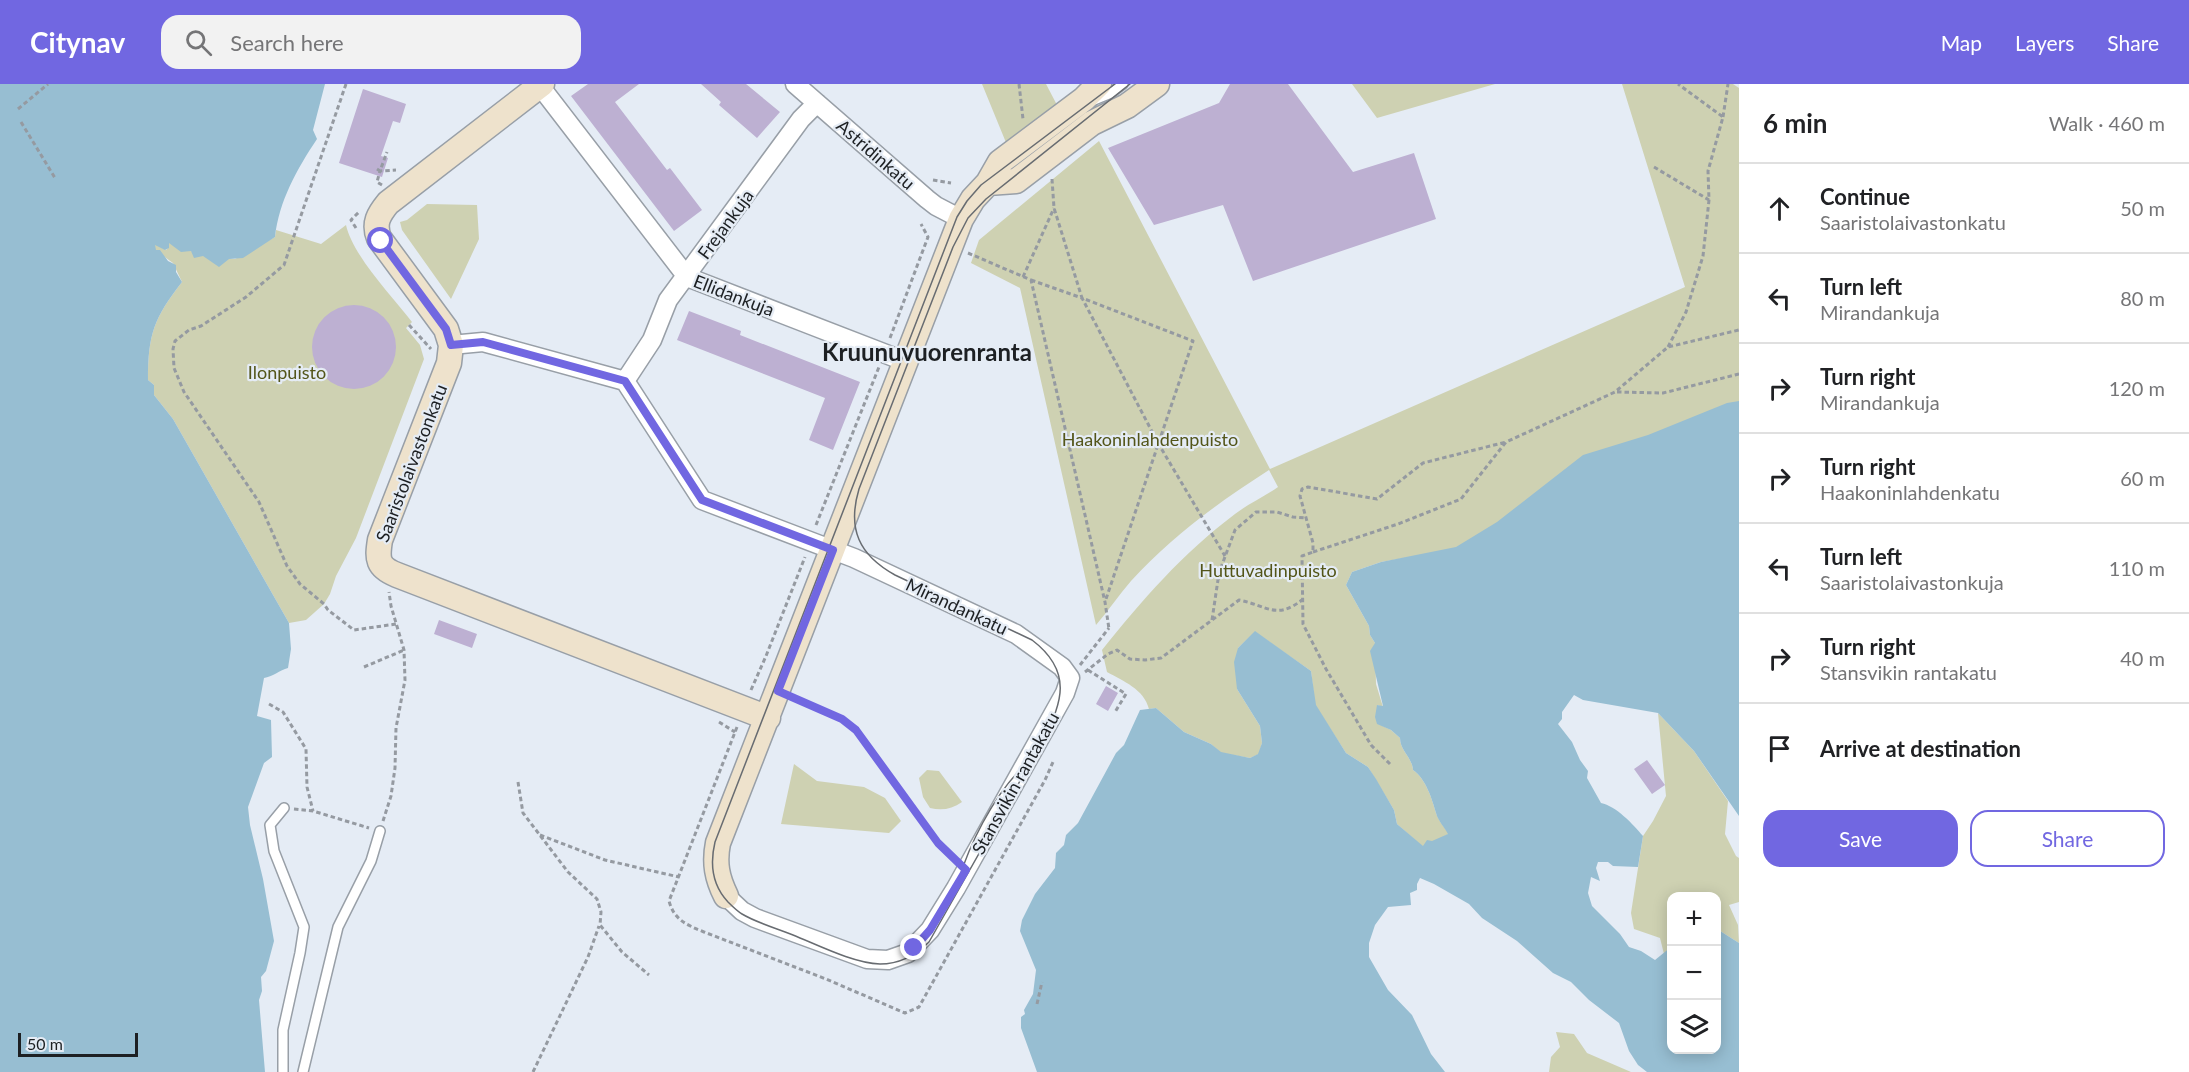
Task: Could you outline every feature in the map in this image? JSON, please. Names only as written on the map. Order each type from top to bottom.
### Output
[{"type":"street","name":"Astridinkatu","points":[[795,84],[927,200],[961,219]]},
{"type":"street","points":[[988,183],[1016,181],[1092,123],[1127,106],[1157,84]]},
{"type":"street","points":[[541,85],[388,203],[379,214],[376,224],[377,235],[446,329],[445,351],[483,342],[625,381]]},
{"type":"street","name":"Ellidankuja","points":[[541,85],[687,277],[894,357]]},
{"type":"street","points":[[726,896],[716,870],[716,853],[833,550],[894,357],[961,219],[973,200],[988,183],[1000,162],[1098,92]]},
{"type":"street","name":"Frejankuja","points":[[625,381],[652,340],[668,300],[801,119],[817,103]]},
{"type":"street","name":"Saaristolaivastonkatu","points":[[445,351],[449,363],[380,540],[378,552],[385,584],[768,718]]},
{"type":"street","name":"Mirandankatu","points":[[625,381],[702,500],[810,540],[1016,634],[1062,667],[1069,682]]},
{"type":"street","name":"Stansvikin rantakatu","points":[[726,896],[742,911],[755,918],[867,959],[888,960],[908,953],[923,939],[966,870],[1060,703],[1069,682]]},
{"type":"lane","points":[[1092,123],[1100,108],[1098,92],[1123,84]]},
{"type":"lane","points":[[284,808],[270,825],[274,851],[304,927],[284,1030],[284,1072]]},
{"type":"lane","points":[[303,1072],[338,927],[371,861],[380,831]]},
{"type":"path","points":[[18,109],[48,84]]},
{"type":"path","points":[[346,84],[284,265],[246,297],[201,326],[189,330],[175,341],[174,368],[184,392],[259,502],[287,566],[300,584],[354,630],[396,624]]},
{"type":"path","points":[[1019,84],[1024,120]]},
{"type":"path","points":[[1678,84],[1723,117]]},
{"type":"path","points":[[1313,552],[1313,543],[1300,496],[1302,489],[1308,487],[1377,499],[1423,463],[1506,442],[1615,392],[1668,347],[1686,312],[1702,256],[1709,200],[1708,171],[1723,117],[1728,84]]},
{"type":"path","points":[[21,122],[55,178]]},
{"type":"path","points":[[382,185],[377,182],[379,170],[387,152]]},
{"type":"path","points":[[1654,167],[1709,200]]},
{"type":"path","points":[[379,170],[401,170]]},
{"type":"path","points":[[1052,177],[1054,208],[1082,298],[1158,443],[1225,556]]},
{"type":"path","points":[[1023,278],[1054,208]]},
{"type":"path","points":[[921,224],[928,237],[894,357],[810,540],[669,901],[672,913],[688,925],[905,1013],[919,1007],[1053,762]]},
{"type":"path","points":[[967,252],[1023,278],[1193,341],[1105,602]]},
{"type":"path","points":[[1030,280],[1110,627],[1069,682]]},
{"type":"path","points":[[409,325],[445,351]]},
{"type":"path","points":[[1668,347],[1739,330]]},
{"type":"path","points":[[1615,392],[1663,393],[1739,374]]},
{"type":"path","points":[[1390,764],[1371,745],[1326,669],[1303,624],[1302,556],[1398,524],[1461,499],[1506,442]]},
{"type":"path","points":[[1212,620],[1219,573],[1235,530],[1256,512],[1277,512],[1306,518]]},
{"type":"path","points":[[284,808],[313,811],[380,831],[391,796],[395,768],[396,728],[405,680],[404,650],[385,584]]},
{"type":"path","points":[[385,584],[400,597]]},
{"type":"path","points":[[1069,682],[1117,650],[1130,659],[1161,658],[1191,638],[1239,600],[1279,612],[1290,609],[1303,599]]},
{"type":"path","points":[[364,667],[404,650]]},
{"type":"path","points":[[1088,670],[1126,694],[1115,712]]},
{"type":"path","points":[[778,691],[842,719],[856,730],[938,843],[966,870]]},
{"type":"path","points":[[269,704],[283,712],[306,748],[307,787],[313,811]]},
{"type":"path","points":[[716,720],[735,732]]},
{"type":"path","points":[[518,782],[523,813],[568,873],[597,899],[601,912],[600,925],[588,957],[533,1072]]},
{"type":"path","points":[[539,835],[604,860],[679,877]]},
{"type":"path","points":[[600,925],[622,952],[649,975]]},
{"type":"path","points":[[1037,1004],[1042,982]]},
{"type":"path","points":[[1033,994],[1039,995]]},
{"type":"green space","points":[[982,84],[1046,84],[1057,105],[1007,145]]},
{"type":"green space","points":[[1352,84],[1495,84],[1377,118]]},
{"type":"green space","points":[[1622,84],[1733,84],[1739,88],[1739,428],[1495,550],[1434,553],[1381,562],[1352,572],[1346,585],[1369,626],[1370,635],[1375,643],[1376,684],[1383,707],[1377,705],[1377,723],[1400,738],[1413,770],[1425,784],[1437,816],[1449,834],[1423,847],[1397,824],[1394,810],[1368,767],[1346,753],[1315,705],[1311,671],[1255,632],[1238,648],[1237,689],[1260,726],[1262,743],[1259,754],[1250,758],[1221,753],[1211,744],[1184,732],[1156,708],[1149,709],[1143,696],[1132,686],[1107,672],[1102,650],[1164,578],[1216,529],[1240,510],[1278,487],[1269,470],[1214,508],[1146,565],[1096,625],[1020,288],[971,263],[979,240],[1099,141],[1270,469],[1685,287]]},
{"type":"green space","points":[[427,204],[477,205],[479,239],[451,299],[402,230],[400,222],[407,220]]},
{"type":"green space","name":"Ilonpuisto","points":[[346,225],[356,250],[412,322],[406,328],[420,345],[424,359],[356,538],[336,576],[330,594],[324,604],[306,620],[289,623],[173,419],[154,395],[154,385],[148,380],[151,338],[165,306],[182,282],[173,263],[155,250],[155,244],[166,250],[169,242],[203,256],[235,259],[275,237],[276,230],[321,244]]},
{"type":"green space","points":[[1658,713],[1694,751],[1728,801],[1725,834],[1739,858],[1739,902],[1729,905],[1738,925],[1739,943],[1721,932],[1721,892],[1667,892],[1667,951],[1664,954],[1660,938],[1634,929],[1631,913],[1643,836],[1666,796]]},
{"type":"green space","points":[[794,764],[817,781],[864,787],[885,798],[901,821],[889,833],[781,824]]},
{"type":"green space","points":[[927,770],[939,771],[962,802],[947,809],[930,808],[923,797],[919,778]]},
{"type":"green space","points":[[1556,1032],[1574,1034],[1587,1053],[1631,1072],[1549,1072],[1551,1057],[1560,1047]]},
{"type":"water","points":[[0,84],[325,84],[313,130],[317,139],[290,186],[280,211],[275,237],[243,258],[229,259],[219,267],[203,256],[194,258],[191,251],[181,252],[169,243],[169,248],[165,250],[155,245],[156,250],[160,250],[168,261],[176,265],[176,272],[182,282],[154,327],[149,350],[148,380],[154,385],[154,395],[173,419],[289,623],[291,649],[288,668],[264,678],[257,716],[271,720],[272,757],[264,763],[248,807],[274,941],[266,971],[261,977],[262,991],[259,1000],[265,1072],[0,1072]]},
{"type":"water","points":[[1739,401],[1739,816],[1694,751],[1658,713],[1583,700],[1574,695],[1562,712],[1562,719],[1558,724],[1572,742],[1588,771],[1587,778],[1601,803],[1618,812],[1643,836],[1638,867],[1613,866],[1608,862],[1598,862],[1596,868],[1600,881],[1591,877],[1588,893],[1592,906],[1620,934],[1629,947],[1655,960],[1667,950],[1667,1054],[1721,1054],[1721,932],[1739,943],[1739,1072],[1647,1072],[1638,1065],[1629,1051],[1619,1023],[1589,1000],[1571,982],[1553,973],[1517,941],[1482,918],[1469,904],[1420,878],[1417,890],[1410,893],[1411,905],[1388,907],[1375,925],[1369,943],[1369,957],[1388,990],[1412,1015],[1431,1054],[1445,1072],[1037,1072],[1021,1028],[1021,1017],[1025,1014],[1024,1010],[1033,994],[1036,970],[1020,931],[1022,920],[1035,894],[1055,868],[1056,853],[1064,845],[1066,835],[1078,823],[1116,753],[1124,745],[1140,710],[1156,708],[1184,732],[1211,744],[1221,752],[1250,758],[1258,754],[1262,743],[1260,726],[1237,689],[1234,662],[1238,648],[1255,631],[1311,671],[1316,705],[1346,753],[1368,767],[1394,810],[1397,824],[1423,846],[1427,840],[1432,841],[1448,834],[1437,816],[1425,784],[1413,770],[1400,738],[1391,730],[1377,724],[1375,717],[1377,705],[1383,706],[1370,651],[1375,643],[1370,635],[1369,626],[1346,585],[1352,572],[1381,562],[1456,547],[1497,522],[1583,455],[1648,435],[1727,403]]},
{"type":"building","points":[[588,84],[639,84],[615,102],[667,170],[670,168],[702,210],[674,231],[571,96]]},
{"type":"building","points":[[701,84],[746,84],[780,112],[757,138],[719,105],[721,102]]},
{"type":"building","points":[[1230,84],[1288,84],[1353,172],[1414,153],[1436,219],[1253,281],[1223,205],[1154,225],[1108,148],[1219,103]]},
{"type":"building","points":[[363,89],[406,104],[400,123],[393,121],[381,156],[388,158],[382,177],[339,163]]},
{"type":"building","points":[[346,305],[362,305],[378,312],[389,323],[396,339],[393,363],[384,377],[362,389],[346,389],[330,382],[319,371],[312,355],[312,339],[319,323],[330,312]]},
{"type":"building","points":[[689,311],[741,331],[740,335],[860,382],[833,450],[809,440],[825,398],[677,340]]},
{"type":"building","points":[[439,620],[477,634],[472,648],[434,634]]},
{"type":"building","points":[[1106,686],[1118,693],[1108,711],[1096,704]]},
{"type":"building","points":[[1647,760],[1665,785],[1652,794],[1634,769]]},
{"type":"tram line","points":[[1115,84],[981,185],[957,217],[715,842],[713,866],[716,881],[723,895],[736,910],[760,923],[836,953],[880,964],[913,955],[929,942],[1042,742],[1055,714],[1059,701],[1059,676],[1045,652],[1032,640],[895,575],[883,567],[865,550],[859,539],[854,517],[859,489],[953,247],[968,218],[986,199],[1130,84]]},
{"type":"tram line","points":[[959,879],[983,822],[999,795],[1018,772]]},
{"type":"district","name":"Kruunuvuorenranta","points":[[927,351]]},
{"type":"route","points":[[381,241],[446,329],[451,345],[483,342],[625,381],[702,500],[833,550],[778,691],[842,719],[856,730],[938,843],[966,870],[930,930],[914,948]]},
{"type":"park label","name":"Haakoninlahdenpuisto","points":[[1150,439]]},
{"type":"park label","name":"Huttuvadinpuisto","points":[[1268,570]]}]
